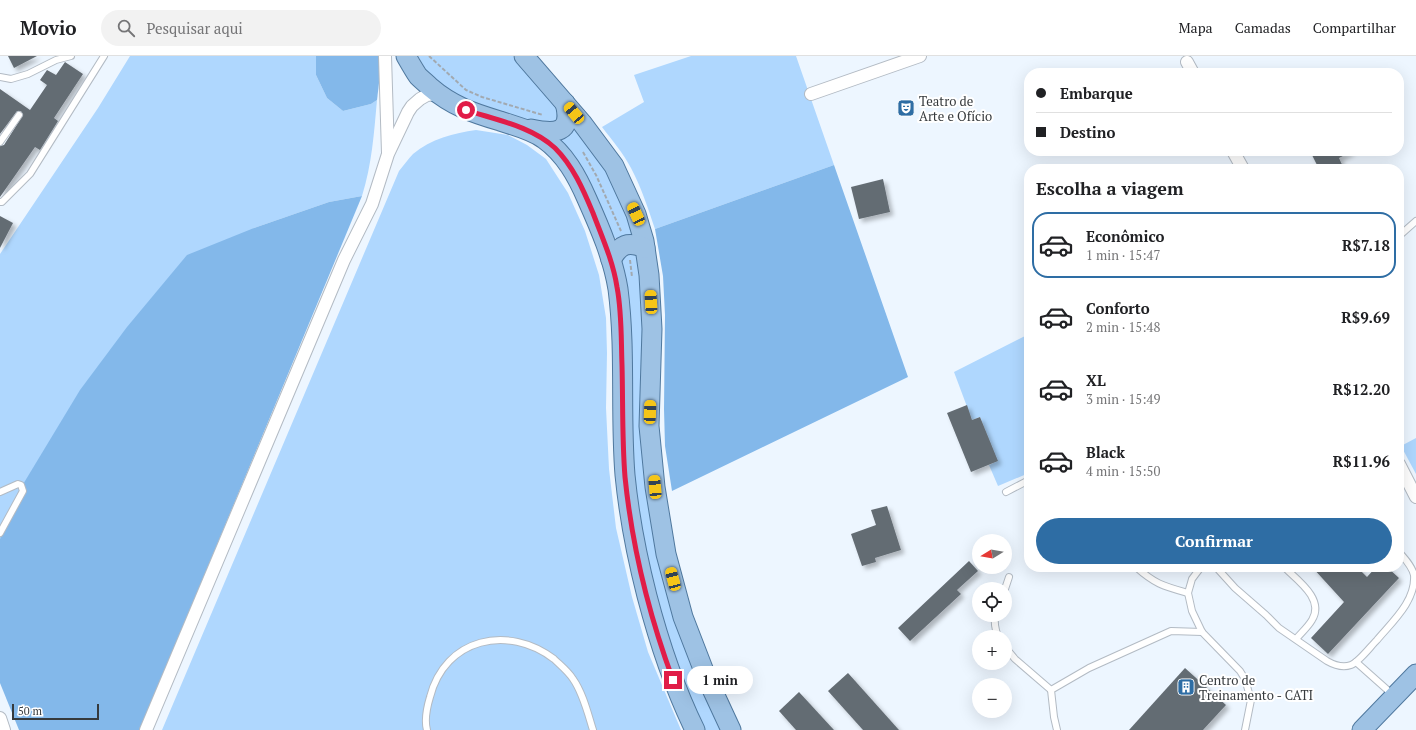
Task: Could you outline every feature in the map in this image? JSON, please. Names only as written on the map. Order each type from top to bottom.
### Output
[{"type":"main road","points":[[406,56],[419,77],[448,102],[466,110],[516,126],[544,138],[568,161],[588,200],[606,244],[617,288],[622,337],[625,477],[632,524],[643,578],[657,632],[673,680],[695,730]]},
{"type":"main road","points":[[524,56],[582,123],[614,166],[636,214],[645,248],[649,275],[652,329],[649,426],[655,487],[665,546],[683,617],[705,674],[731,730]]},
{"type":"main road","points":[[516,126],[546,132],[558,130],[564,126],[568,120],[565,103]]},
{"type":"main road","points":[[611,260],[616,250],[626,245],[637,245],[645,248]]},
{"type":"main road","points":[[1363,730],[1416,674]]},
{"type":"street","points":[[385,56],[388,154]]},
{"type":"street","points":[[533,56],[550,86]]},
{"type":"street","points":[[811,94],[920,56]]},
{"type":"street","points":[[1187,62],[1190,68]]},
{"type":"street","points":[[146,730],[344,260],[372,204],[388,154],[412,106],[427,95],[438,94]]},
{"type":"street","points":[[1404,474],[1416,497]]},
{"type":"street","points":[[0,718],[4,730]]},
{"type":"lane","points":[[0,77],[11,79],[28,74],[56,60],[70,56]]},
{"type":"lane","points":[[0,202],[2,202],[30,174],[104,56]]},
{"type":"lane","points":[[0,142],[19,115]]},
{"type":"lane","points":[[1404,232],[1416,221]]},
{"type":"lane","points":[[1006,492],[1024,483]]},
{"type":"lane","points":[[0,492],[18,484],[21,485],[23,491],[0,533]]},
{"type":"lane","points":[[1221,572],[1235,588],[1279,628],[1327,662],[1346,667],[1356,662],[1396,619],[1411,595],[1414,586],[1414,574],[1404,558]]},
{"type":"lane","points":[[1141,572],[1149,579],[1161,585],[1188,593]]},
{"type":"lane","points":[[1196,572],[1192,578],[1188,593],[1192,611],[1202,632],[1240,671],[1245,679],[1251,700],[1245,730]]},
{"type":"lane","points":[[1289,572],[1306,588],[1316,604],[1316,612],[1312,620],[1296,640]]},
{"type":"lane","points":[[1007,582],[1009,577]]},
{"type":"lane","points":[[1051,690],[1089,668],[1171,631],[1202,632]]},
{"type":"lane","points":[[427,730],[426,716],[431,691],[445,665],[463,651],[478,643],[494,640],[515,641],[530,645],[561,665],[573,679],[585,706],[593,730]]},
{"type":"lane","points":[[1012,655],[1051,690],[1057,730]]},
{"type":"lane","points":[[1356,662],[1394,697]]},
{"type":"shaded area","points":[[130,56],[316,56],[316,75],[327,98],[343,111],[371,104],[377,100],[372,148],[362,196],[329,202],[254,228],[0,539],[0,254],[98,108]]},
{"type":"shaded area","points":[[316,56],[379,56],[379,83],[377,100],[371,104],[343,111],[327,98],[316,75]]},
{"type":"shaded area","points":[[418,56],[513,56],[556,101],[561,109],[557,124],[535,122],[459,97],[436,81],[427,72]]},
{"type":"shaded area","points":[[691,56],[796,56],[834,165],[655,229],[647,205],[631,168],[602,127],[644,102],[634,75]]},
{"type":"shaded area","points":[[575,124],[606,171],[633,232],[633,238],[614,238],[559,145],[560,138]]},
{"type":"shaded area","points":[[476,130],[508,135],[527,145],[546,159],[568,193],[585,231],[599,275],[606,318],[606,408],[609,469],[616,528],[632,597],[648,652],[681,730],[162,730],[399,171],[413,154],[427,144],[451,135]]},
{"type":"shaded area","points":[[834,165],[908,377],[672,491],[665,446],[665,315],[663,276],[655,229]]},
{"type":"shaded area","points":[[362,196],[140,730],[19,730],[0,683],[0,539],[22,486],[80,390],[127,327],[187,255],[254,228],[329,202]]},
{"type":"shaded area","points":[[635,250],[643,273],[649,483],[724,730],[704,730],[677,672],[654,595],[634,505],[619,257]]},
{"type":"shaded area","points":[[1024,337],[1024,475],[998,486],[989,465],[997,461],[980,417],[972,420],[954,372]]},
{"type":"shaded area","points":[[1416,438],[1416,474],[1404,452],[1404,444]]},
{"type":"building","points":[[8,56],[37,56],[14,68]]},
{"type":"building","points":[[65,62],[83,74],[54,118],[58,121],[40,150],[35,147],[0,197],[0,146],[4,145],[23,115],[21,111],[17,111],[0,134],[0,89],[30,110],[47,85],[40,80],[47,70],[56,75]]},
{"type":"building","points":[[1312,156],[1343,156],[1339,158],[1342,164],[1316,164]]},
{"type":"building","points":[[883,179],[890,212],[859,219],[851,187]]},
{"type":"building","points":[[0,216],[13,223],[0,248]]},
{"type":"building","points":[[967,405],[972,420],[980,417],[998,461],[971,472],[947,413]]},
{"type":"building","points":[[887,506],[901,550],[875,558],[876,562],[862,566],[851,534],[876,525],[871,510]]},
{"type":"building","points":[[969,561],[972,564],[972,574],[975,574],[957,590],[961,594],[910,641],[898,628]]},
{"type":"building","points":[[1317,572],[1362,572],[1367,577],[1372,572],[1392,572],[1399,578],[1328,654],[1311,638],[1344,602]]},
{"type":"building","name":"Centro de Treinamento - CATI","points":[[1185,668],[1226,705],[1203,730],[1129,730]]},
{"type":"building","points":[[848,673],[899,730],[863,730],[828,691]]},
{"type":"building","points":[[799,692],[834,730],[796,730],[779,711]]},
{"type":"place","name":"Teatro de Arte e Ofício","points":[[906,108]]},
{"type":"place","name":"Centro de Treinamento - CATI","points":[[1186,687]]},
{"type":"route","points":[[466,110],[531,132],[544,138],[555,148],[568,161],[588,200],[606,244],[617,288],[622,337],[625,477],[628,501],[643,578],[664,656],[673,680]]}]
